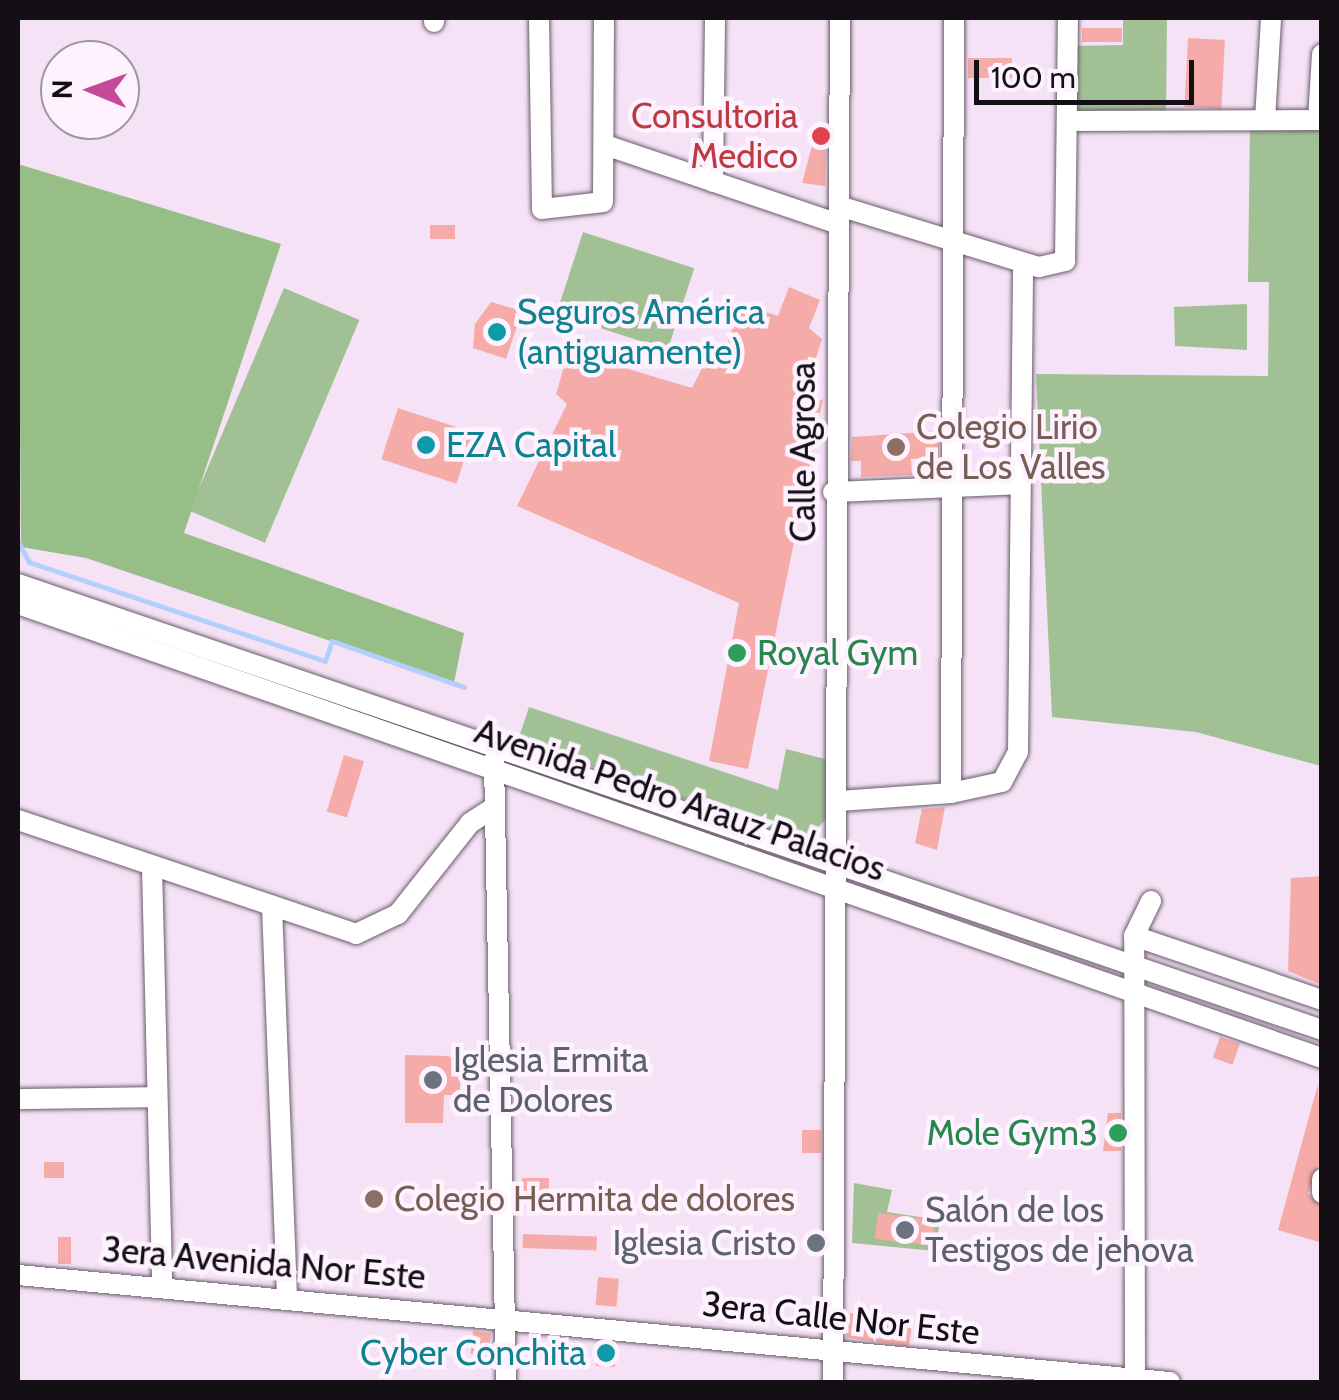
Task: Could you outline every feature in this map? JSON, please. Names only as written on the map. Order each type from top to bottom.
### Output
[{"type":"street","points":[[539,18],[542,209],[603,202],[604,18]]},
{"type":"street","points":[[713,182],[715,18]]},
{"type":"street","name":"Calle Agrosa","points":[[833,1382],[831,886],[839,809],[834,492],[840,18]]},
{"type":"street","points":[[951,792],[950,234],[954,18]]},
{"type":"street","points":[[605,145],[713,182],[839,215],[950,234],[1023,263],[1065,261],[1070,121],[1068,18]]},
{"type":"street","points":[[1265,120],[1271,18]]},
{"type":"street","points":[[1070,121],[1320,120],[1322,54]]},
{"type":"street","points":[[839,809],[1002,782],[1018,752],[1023,263]]},
{"type":"street","points":[[834,492],[1020,484]]},
{"type":"street","name":"Avenida Pedro Arauz Palacios","points":[[18,584],[178,649]]},
{"type":"street","name":"Avenida Pedro Arauz Palacios","points":[[18,604],[178,649],[337,703],[494,744],[873,874],[1010,926],[1322,1030]]},
{"type":"street","name":"Avenida Pedro Arauz Palacios","points":[[337,703],[495,770],[1322,1058]]},
{"type":"street","points":[[494,744],[506,1382]]},
{"type":"street","points":[[18,820],[356,934],[378,930],[495,806]]},
{"type":"street","points":[[784,843],[822,839],[839,809]]},
{"type":"street","points":[[839,809],[873,874]]},
{"type":"street","points":[[152,867],[162,1286]]},
{"type":"street","points":[[1135,1380],[1138,968],[1134,936],[1152,901]]},
{"type":"street","points":[[272,906],[286,1297]]},
{"type":"street","points":[[1000,948],[1010,926]]},
{"type":"street","points":[[1134,936],[1322,1000]]},
{"type":"street","points":[[1282,1044],[1292,1020]]},
{"type":"street","points":[[18,1099],[157,1098]]},
{"type":"street","points":[[1322,1179],[1322,1192]]},
{"type":"street","name":"3era Avenida Nor Este","points":[[18,1274],[505,1318]]},
{"type":"street","name":"3era Calle Nor Este","points":[[505,1318],[1170,1382]]},
{"type":"green space","points":[[1123,18],[1167,18],[1166,120],[1070,121],[1071,46],[1123,45]]},
{"type":"green space","points":[[1250,120],[1321,120],[1321,766],[1196,732],[1052,717],[1036,374],[1268,376],[1269,282],[1248,282]]},
{"type":"green space","points":[[18,164],[281,244],[184,533],[464,633],[454,683],[86,558],[21,547]]},
{"type":"green space","points":[[583,232],[694,268],[668,350],[556,314]]},
{"type":"green space","points":[[284,288],[359,320],[265,543],[189,511]]},
{"type":"green space","points":[[1247,304],[1247,350],[1175,346],[1174,307]]},
{"type":"green space","points":[[529,707],[778,790],[786,749],[833,761],[826,819],[808,838],[790,837],[518,740]]},
{"type":"green space","points":[[854,1183],[892,1190],[887,1212],[940,1220],[935,1251],[852,1243]]},
{"type":"building","points":[[1082,28],[1122,28],[1122,42],[1082,42]]},
{"type":"building","points":[[1188,38],[1225,40],[1221,109],[1184,107]]},
{"type":"building","points":[[968,58],[1012,58],[1012,78],[968,78]]},
{"type":"building","points":[[816,131],[826,131],[825,186],[802,183]]},
{"type":"building","points":[[430,225],[455,225],[455,239],[430,239]]},
{"type":"building","points":[[789,287],[820,300],[809,328],[822,339],[799,412],[823,399],[748,769],[709,761],[739,603],[517,506],[567,404],[556,394],[566,360],[578,354],[692,388],[709,354],[722,359],[741,303],[778,316]]},
{"type":"building","name":"Seguros América (antiguamente)","points":[[491,302],[522,311],[506,359],[473,348],[475,324]]},
{"type":"building","name":"EZA Capital","points":[[398,408],[473,432],[456,484],[381,459]]},
{"type":"building","name":"Colegio Lirio de Los Valles","points":[[939,431],[939,458],[911,459],[912,475],[861,477],[861,461],[851,461],[852,437]]},
{"type":"building","points":[[344,755],[364,761],[347,818],[327,811]]},
{"type":"building","points":[[945,807],[937,850],[915,843],[922,809]]},
{"type":"building","points":[[1322,876],[1322,985],[1288,971],[1291,878]]},
{"type":"building","points":[[1220,1037],[1240,1044],[1233,1065],[1213,1058]]},
{"type":"building","name":"Iglesia Ermita de Dolores","points":[[405,1055],[449,1056],[460,1066],[460,1095],[444,1095],[443,1123],[405,1123]]},
{"type":"building","points":[[1318,1084],[1322,1155],[1308,1193],[1322,1207],[1322,1243],[1278,1230]]},
{"type":"building","points":[[1108,1113],[1121,1113],[1121,1151],[1103,1151]]},
{"type":"building","points":[[802,1130],[821,1130],[821,1153],[802,1153]]},
{"type":"building","points":[[44,1162],[64,1162],[64,1178],[44,1178]]},
{"type":"building","points":[[522,1178],[549,1178],[549,1191],[522,1191]]},
{"type":"building","name":"Salón de los Testigos de jehova","points":[[878,1213],[936,1220],[932,1246],[875,1239]]},
{"type":"building","points":[[523,1234],[597,1237],[596,1251],[523,1248]]},
{"type":"building","points":[[58,1237],[71,1237],[71,1264],[58,1264]]},
{"type":"building","points":[[1151,1250],[1182,1250],[1182,1262],[1151,1262]]},
{"type":"building","points":[[598,1277],[619,1279],[616,1307],[596,1305]]},
{"type":"building","points":[[850,1313],[912,1322],[909,1347],[847,1338]]},
{"type":"building","points":[[473,1331],[491,1333],[488,1356],[471,1354]]},
{"type":"building","name":"Cyber Conchita","points":[[597,1343],[616,1344],[615,1367],[596,1366]]},
{"type":"waterway","points":[[18,542],[29,562],[325,661],[332,641],[464,687]]},
{"type":"place","name":"Consultoria Medico","points":[[821,136]]},
{"type":"place","name":"Seguros América (antiguamente)","points":[[497,332]]},
{"type":"place","name":"EZA Capital","points":[[426,445]]},
{"type":"place","name":"Colegio Lirio de Los Valles","points":[[896,447]]},
{"type":"place","name":"Royal Gym","points":[[737,653]]},
{"type":"place","name":"Iglesia Ermita de Dolores","points":[[433,1080]]},
{"type":"place","name":"Mole Gym3","points":[[1118,1133]]},
{"type":"place","name":"Colegio Hermita de dolores","points":[[374,1199]]},
{"type":"place","name":"Salón de los Testigos de jehova","points":[[905,1230]]},
{"type":"place","name":"Iglesia Cristo","points":[[816,1243]]},
{"type":"place","name":"Cyber Conchita","points":[[606,1353]]}]
